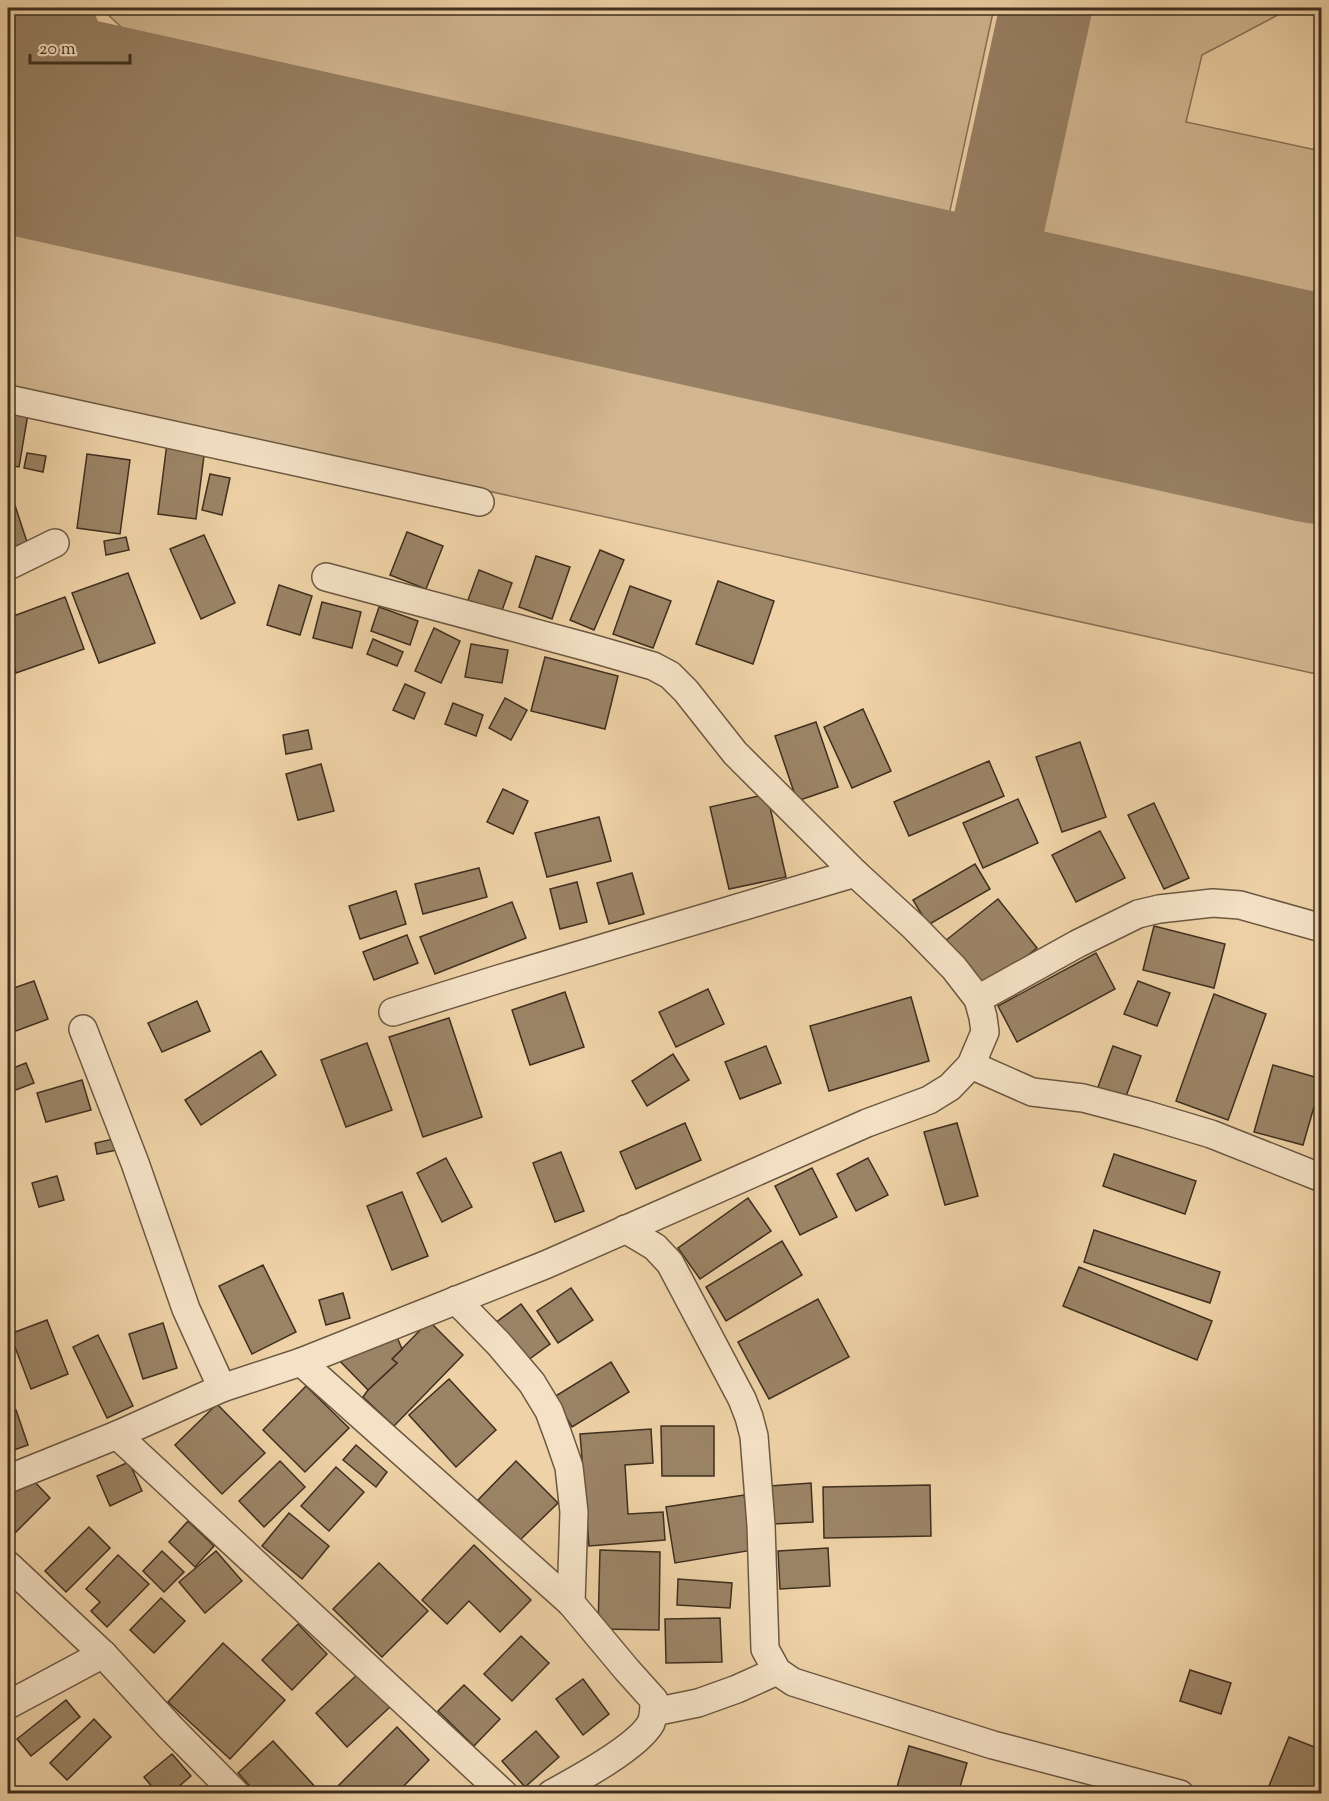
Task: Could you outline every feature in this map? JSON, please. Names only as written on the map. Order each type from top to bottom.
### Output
[{"type":"street","points":[[8,399],[480,502]]},
{"type":"street","points":[[8,566],[55,543]]},
{"type":"street","points":[[8,1479],[117,1435],[222,1388],[301,1362],[545,1265],[867,1123],[929,1100],[950,1087],[971,1065],[985,1032],[978,999],[954,968],[735,753],[686,691],[670,675],[654,666],[326,577]]},
{"type":"street","points":[[393,1012],[855,873]]},
{"type":"street","points":[[978,999],[1077,944],[1138,914],[1159,909],[1213,903],[1240,905],[1322,928]]},
{"type":"street","points":[[82,1029],[135,1163],[186,1309],[222,1388]]},
{"type":"street","points":[[971,1065],[1032,1092],[1083,1098],[1211,1134],[1322,1178]]},
{"type":"street","points":[[626,1229],[655,1247],[670,1263],[742,1399],[749,1417],[754,1436],[761,1525],[765,1649],[777,1671],[793,1682],[993,1745],[1180,1794]]},
{"type":"street","points":[[456,1300],[499,1344],[532,1383],[556,1429],[569,1467],[574,1512],[571,1603]]},
{"type":"street","points":[[301,1362],[571,1603],[654,1700],[654,1712],[650,1724],[638,1737],[617,1755],[551,1794]]},
{"type":"street","points":[[117,1435],[504,1794]]},
{"type":"street","points":[[8,1565],[103,1654],[236,1794]]},
{"type":"street","points":[[8,1705],[103,1654]]},
{"type":"street","points":[[654,1712],[698,1703],[777,1671]]},
{"type":"shaded area","points":[[101,8],[994,8],[941,252],[207,84],[155,59]]},
{"type":"shaded area","points":[[1085,8],[1291,8],[1202,55],[1186,122],[1321,151],[1321,338],[1028,274]]},
{"type":"shaded area","points":[[8,190],[1321,489],[1321,675],[8,385]]},
{"type":"building","points":[[8,411],[28,414],[19,467],[8,465]]},
{"type":"building","points":[[167,443],[205,448],[196,519],[158,514]]},
{"type":"building","points":[[27,453],[46,456],[43,472],[24,468]]},
{"type":"building","points":[[87,454],[130,460],[120,534],[77,528]]},
{"type":"building","points":[[210,474],[230,478],[222,515],[202,510]]},
{"type":"building","points":[[8,484],[27,542],[8,549]]},
{"type":"building","points":[[407,532],[443,546],[426,589],[390,575]]},
{"type":"building","points":[[204,535],[235,603],[201,619],[170,549]]},
{"type":"building","points":[[126,537],[129,550],[106,555],[104,541]]},
{"type":"building","points":[[600,550],[624,560],[594,630],[570,620]]},
{"type":"building","points":[[536,556],[570,567],[552,619],[519,607]]},
{"type":"building","points":[[479,570],[512,583],[501,613],[468,600]]},
{"type":"building","points":[[128,573],[155,643],[99,663],[72,593]]},
{"type":"building","points":[[718,581],[774,601],[753,664],[696,644]]},
{"type":"building","points":[[279,585],[312,596],[300,635],[267,625]]},
{"type":"building","points":[[630,586],[671,601],[653,648],[613,634]]},
{"type":"building","points":[[65,597],[84,649],[16,673],[8,648],[8,618]]},
{"type":"building","points":[[322,602],[361,612],[352,648],[313,638]]},
{"type":"building","points":[[379,607],[418,621],[410,645],[371,631]]},
{"type":"building","points":[[434,628],[460,641],[441,683],[415,671]]},
{"type":"building","points":[[373,639],[403,652],[397,666],[367,654]]},
{"type":"building","points":[[471,644],[508,650],[502,683],[465,677]]},
{"type":"building","points":[[545,657],[618,676],[605,729],[531,711]]},
{"type":"building","points":[[405,684],[425,693],[414,719],[393,710]]},
{"type":"building","points":[[505,698],[527,710],[511,740],[489,728]]},
{"type":"building","points":[[453,703],[483,715],[476,736],[445,724]]},
{"type":"building","points":[[863,709],[891,771],[852,788],[824,727]]},
{"type":"building","points":[[816,722],[838,787],[797,801],[775,736]]},
{"type":"building","points":[[308,730],[312,749],[286,754],[283,735]]},
{"type":"building","points":[[1080,742],[1106,817],[1062,832],[1036,757]]},
{"type":"building","points":[[989,761],[1004,796],[909,836],[894,802]]},
{"type":"building","points":[[321,764],[334,811],[298,820],[286,774]]},
{"type":"building","points":[[503,789],[528,801],[513,834],[487,822]]},
{"type":"building","points":[[767,794],[786,877],[729,889],[710,807]]},
{"type":"building","points":[[1018,799],[1038,843],[983,868],[963,823]]},
{"type":"building","points":[[1154,803],[1189,878],[1164,889],[1128,815]]},
{"type":"building","points":[[599,817],[611,861],[547,877],[535,833]]},
{"type":"building","points":[[1100,831],[1125,878],[1076,902],[1052,855]]},
{"type":"building","points":[[975,864],[990,889],[928,925],[913,900]]},
{"type":"building","points":[[479,868],[487,897],[423,914],[415,884]]},
{"type":"building","points":[[632,873],[644,914],[609,924],[597,883]]},
{"type":"building","points":[[577,882],[587,922],[560,929],[550,889]]},
{"type":"building","points":[[396,891],[406,924],[360,939],[349,906]]},
{"type":"building","points":[[998,899],[1037,948],[984,990],[945,941]]},
{"type":"building","points":[[512,902],[526,938],[435,974],[420,937]]},
{"type":"building","points":[[1154,926],[1225,944],[1214,988],[1143,970]]},
{"type":"building","points":[[407,935],[418,963],[374,980],[363,952]]},
{"type":"building","points":[[1096,953],[1115,989],[1017,1042],[998,1006]]},
{"type":"building","points":[[34,981],[48,1019],[8,1034],[8,990]]},
{"type":"building","points":[[1138,981],[1170,993],[1157,1026],[1124,1014]]},
{"type":"building","points":[[708,989],[724,1024],[676,1047],[659,1012]]},
{"type":"building","points":[[565,992],[584,1047],[530,1065],[512,1010]]},
{"type":"building","points":[[1214,994],[1266,1014],[1228,1120],[1176,1101]]},
{"type":"building","points":[[911,997],[929,1061],[829,1091],[810,1026]]},
{"type":"building","points":[[197,1001],[210,1031],[162,1052],[148,1023]]},
{"type":"building","points":[[449,1018],[482,1117],[423,1137],[389,1037]]},
{"type":"building","points":[[367,1043],[392,1110],[346,1127],[321,1060]]},
{"type":"building","points":[[766,1046],[781,1083],[740,1099],[725,1062]]},
{"type":"building","points":[[1113,1046],[1141,1056],[1125,1099],[1097,1090]]},
{"type":"building","points":[[261,1051],[276,1075],[201,1125],[185,1100]]},
{"type":"building","points":[[673,1054],[689,1080],[647,1106],[632,1081]]},
{"type":"building","points":[[26,1063],[34,1083],[8,1093],[8,1070]]},
{"type":"building","points":[[1273,1065],[1322,1079],[1303,1145],[1254,1132]]},
{"type":"building","points":[[82,1080],[91,1110],[46,1122],[37,1093]]},
{"type":"building","points":[[685,1123],[701,1160],[636,1189],[620,1152]]},
{"type":"building","points":[[957,1123],[978,1196],[945,1205],[924,1132]]},
{"type":"building","points":[[113,1139],[117,1150],[97,1154],[95,1143]]},
{"type":"building","points":[[561,1152],[584,1211],[555,1222],[533,1163]]},
{"type":"building","points":[[1114,1154],[1196,1181],[1185,1214],[1103,1186]]},
{"type":"building","points":[[446,1158],[472,1207],[442,1222],[417,1173]]},
{"type":"building","points":[[868,1158],[888,1195],[856,1211],[837,1174]]},
{"type":"building","points":[[812,1168],[837,1217],[800,1235],[775,1186]]},
{"type":"building","points":[[57,1176],[64,1200],[39,1207],[32,1183]]},
{"type":"building","points":[[402,1192],[428,1256],[392,1270],[367,1206]]},
{"type":"building","points":[[748,1198],[771,1231],[700,1279],[678,1248]]},
{"type":"building","points":[[1094,1230],[1220,1272],[1210,1303],[1084,1262]]},
{"type":"building","points":[[782,1241],[802,1275],[726,1321],[706,1287]]},
{"type":"building","points":[[263,1265],[296,1332],[252,1354],[219,1286]]},
{"type":"building","points":[[1079,1267],[1212,1321],[1197,1360],[1063,1306]]},
{"type":"building","points":[[571,1288],[593,1320],[558,1343],[537,1311]]},
{"type":"building","points":[[343,1293],[350,1318],[326,1325],[319,1300]]},
{"type":"building","points":[[818,1299],[849,1357],[769,1399],[738,1342]]},
{"type":"building","points":[[521,1304],[550,1344],[524,1363],[495,1323]]},
{"type":"building","points":[[47,1320],[68,1374],[31,1389],[10,1334]]},
{"type":"building","points":[[429,1321],[463,1355],[394,1426],[363,1397],[397,1363],[392,1359]]},
{"type":"building","points":[[163,1323],[177,1368],[143,1379],[129,1334]]},
{"type":"building","points":[[98,1335],[133,1406],[107,1418],[73,1347]]},
{"type":"building","points":[[397,1337],[402,1349],[392,1359],[397,1363],[368,1390],[336,1357]]},
{"type":"building","points":[[611,1362],[629,1392],[572,1427],[554,1397]]},
{"type":"building","points":[[449,1379],[496,1430],[456,1467],[409,1415]]},
{"type":"building","points":[[306,1386],[349,1428],[305,1472],[263,1430]]},
{"type":"building","points":[[217,1404],[265,1453],[222,1494],[175,1445]]},
{"type":"building","points":[[16,1410],[28,1445],[8,1452],[8,1413]]},
{"type":"building","points":[[661,1426],[714,1426],[714,1476],[662,1476]]},
{"type":"building","points":[[651,1429],[653,1463],[625,1465],[628,1514],[663,1512],[665,1540],[589,1546],[580,1434]]},
{"type":"building","points":[[356,1445],[387,1472],[376,1487],[343,1460]]},
{"type":"building","points":[[280,1461],[305,1487],[264,1527],[239,1501]]},
{"type":"building","points":[[516,1461],[558,1503],[519,1541],[478,1500]]},
{"type":"building","points":[[129,1462],[142,1491],[110,1506],[97,1476]]},
{"type":"building","points":[[336,1467],[364,1492],[329,1531],[301,1506]]},
{"type":"building","points":[[29,1476],[50,1498],[8,1540],[8,1497]]},
{"type":"building","points":[[811,1483],[813,1522],[773,1524],[770,1486]]},
{"type":"building","points":[[930,1485],[931,1536],[824,1538],[823,1487]]},
{"type":"building","points":[[744,1495],[753,1550],[675,1563],[666,1507]]},
{"type":"building","points":[[289,1513],[329,1546],[302,1579],[262,1546]]},
{"type":"building","points":[[188,1521],[214,1546],[195,1567],[169,1542]]},
{"type":"building","points":[[89,1527],[110,1548],[66,1592],[45,1571]]},
{"type":"building","points":[[474,1545],[531,1600],[500,1632],[469,1601],[447,1624],[422,1600]]},
{"type":"building","points":[[828,1548],[830,1586],[780,1589],[778,1551]]},
{"type":"building","points":[[600,1550],[660,1552],[659,1630],[598,1629]]},
{"type":"building","points":[[162,1551],[184,1572],[164,1592],[143,1571]]},
{"type":"building","points":[[216,1551],[242,1581],[205,1613],[179,1582]]},
{"type":"building","points":[[118,1555],[149,1584],[107,1627],[91,1611],[100,1602],[86,1589]]},
{"type":"building","points":[[379,1563],[428,1611],[382,1657],[333,1609]]},
{"type":"building","points":[[678,1579],[732,1583],[730,1608],[677,1605]]},
{"type":"building","points":[[161,1598],[185,1621],[154,1653],[130,1630]]},
{"type":"building","points":[[720,1618],[722,1662],[666,1663],[665,1619]]},
{"type":"building","points":[[298,1624],[327,1654],[292,1690],[262,1660]]},
{"type":"building","points":[[521,1636],[549,1663],[512,1701],[484,1674]]},
{"type":"building","points":[[223,1643],[285,1700],[230,1759],[168,1702]]},
{"type":"building","points":[[1190,1670],[1231,1683],[1221,1714],[1180,1701]]},
{"type":"building","points":[[358,1674],[390,1707],[347,1747],[316,1713]]},
{"type":"building","points":[[583,1679],[609,1714],[583,1735],[556,1699]]},
{"type":"building","points":[[464,1685],[500,1719],[474,1746],[438,1711]]},
{"type":"building","points":[[66,1700],[80,1717],[31,1756],[17,1739]]},
{"type":"building","points":[[94,1719],[111,1737],[67,1780],[50,1763]]},
{"type":"building","points":[[397,1727],[429,1760],[396,1794],[330,1794]]},
{"type":"building","points":[[536,1731],[559,1757],[525,1787],[502,1761]]},
{"type":"building","points":[[1289,1737],[1322,1750],[1322,1794],[1289,1794],[1269,1786]]},
{"type":"building","points":[[273,1741],[319,1791],[316,1794],[257,1794],[238,1773]]},
{"type":"building","points":[[909,1746],[967,1763],[958,1794],[895,1794]]},
{"type":"building","points":[[172,1754],[191,1776],[170,1794],[158,1794],[144,1777]]},
{"type":"taxiway","points":[[44,8],[66,62],[85,95],[111,123],[130,137],[156,151]]},
{"type":"taxiway","points":[[975,333],[1046,8]]},
{"type":"runway","points":[[8,118],[1322,410]]}]
